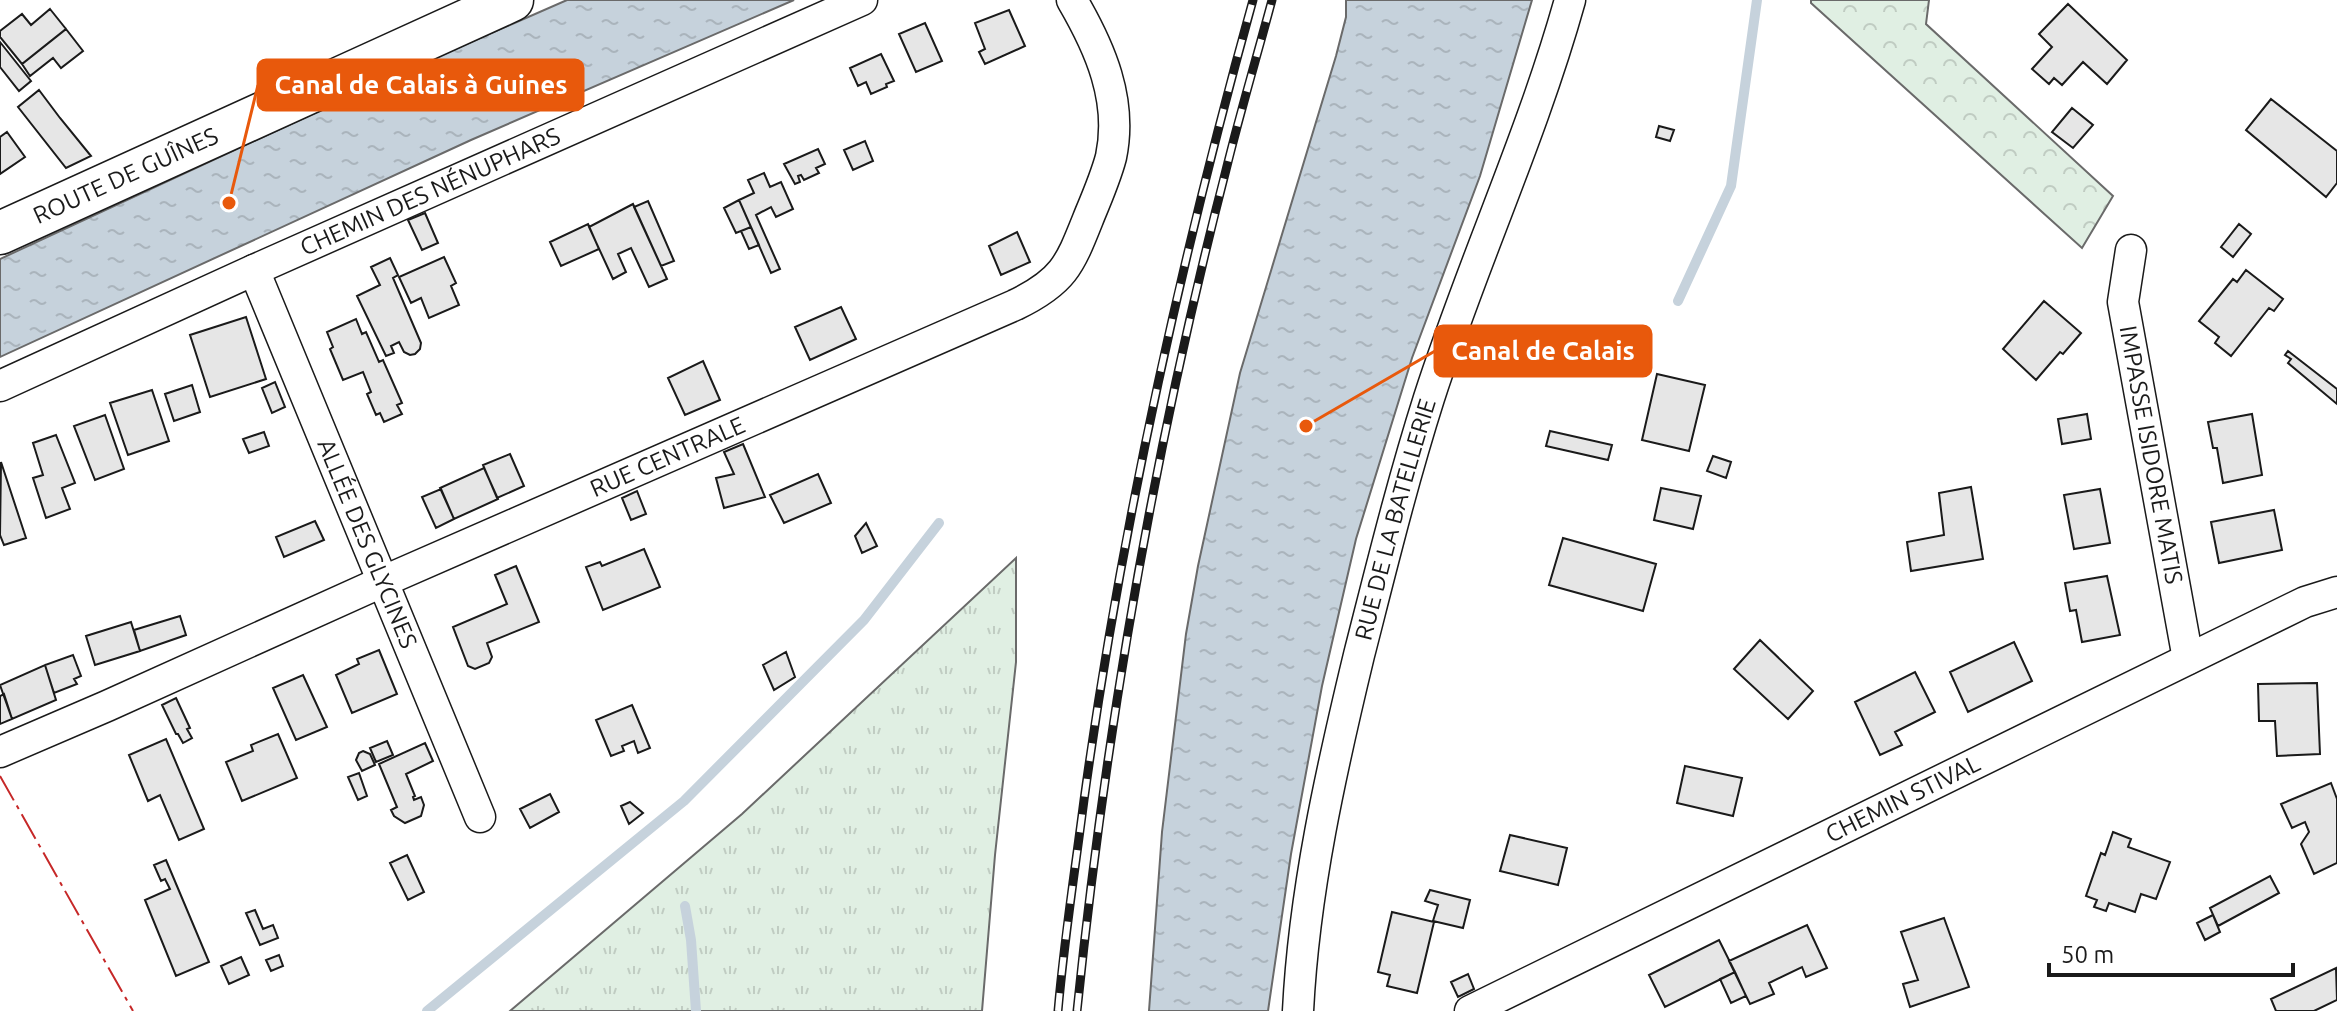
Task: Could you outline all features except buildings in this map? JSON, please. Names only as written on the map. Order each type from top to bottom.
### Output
[{"type":"main road","name":"ROUTE DE GUÎNES","points":[[0,233],[512,0]]},
{"type":"street","name":"CHEMIN DES NÉNUPHARS","points":[[0,386],[862,0]]},
{"type":"street","name":"RUE CENTRALE","points":[[0,752],[1015,305],[1047,288],[1059,277],[1078,244],[1113,145],[1114,109],[1108,76],[1093,37],[1072,0]]},
{"type":"street","name":"RUE DE LA BATELLERIE","points":[[1298,1011],[1307,908],[1341,730],[1402,490],[1430,397],[1534,111],[1570,0]]},
{"type":"street","name":"IMPASSE ISIDORE MATIS","points":[[2131,250],[2123,302],[2188,659]]},
{"type":"street","name":"ALLÉE DES GLYCINES","points":[[254,270],[480,817]]},
{"type":"street","name":"CHEMIN STIVAL","points":[[1470,1011],[2305,602],[2337,592]]},
{"type":"green space","points":[[1811,0],[1929,0],[1926,24],[2113,196],[2082,248],[1811,3]]},
{"type":"green space","points":[[1016,558],[1016,662],[982,1011],[510,1011],[742,814]]},
{"type":"water","points":[[567,0],[794,0],[471,140],[0,357],[0,259],[416,66]]},
{"type":"water","points":[[1346,0],[1532,0],[1480,176],[1412,358],[1356,539],[1322,686],[1291,854],[1268,1011],[1149,1011],[1162,832],[1186,634],[1198,566],[1240,373],[1336,56],[1346,17]]},
{"type":"waterway","points":[[1678,301],[1731,186],[1757,0]]},
{"type":"waterway","points":[[427,1011],[684,801],[864,620],[939,523]]},
{"type":"waterway","points":[[685,906],[691,940],[696,1011]]},
{"type":"railway","points":[[1058,1011],[1084,800],[1134,498],[1177,298],[1253,0]]},
{"type":"railway","points":[[1077,1011],[1118,693],[1155,482],[1200,273],[1272,0]]},
{"type":"power","points":[[0,776],[133,1011]]},
{"type":"place","name":"Canal de Calais à Guines","points":[[229,203]]},
{"type":"place","name":"Canal de Calais","points":[[1306,426]]}]
